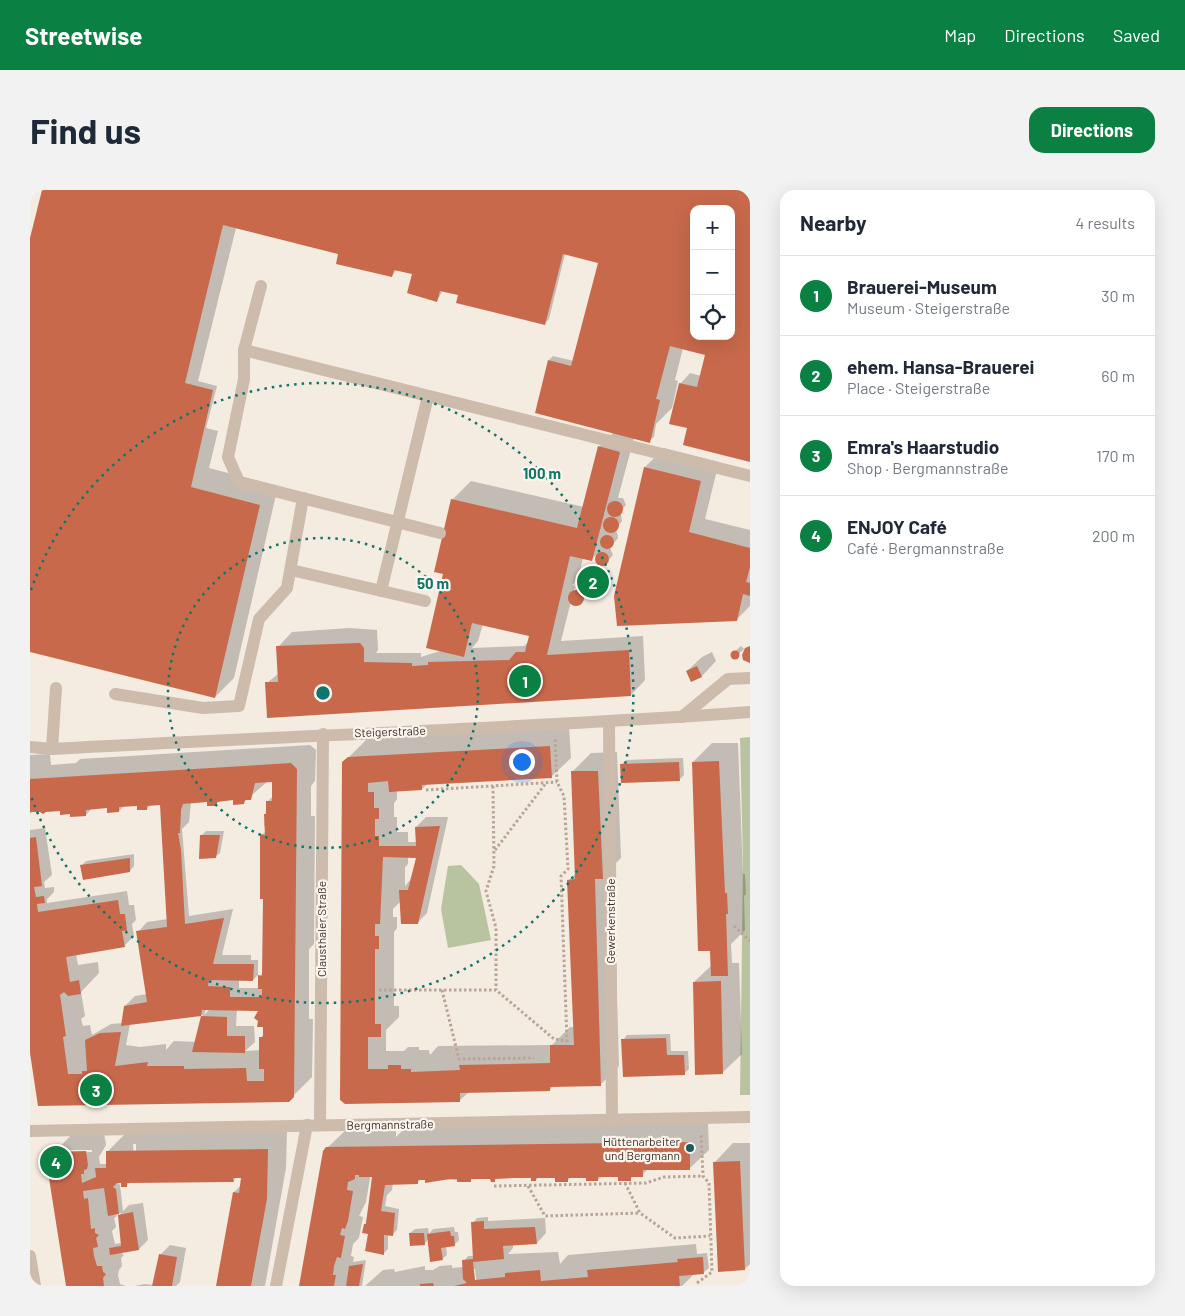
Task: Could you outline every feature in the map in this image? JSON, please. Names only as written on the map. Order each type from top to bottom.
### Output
[{"type":"street","points":[[260,286],[244,350],[244,380],[228,457],[239,482],[440,533]]},
{"type":"street","points":[[244,350],[750,476]]},
{"type":"street","points":[[381,591],[428,396]]},
{"type":"street","points":[[115,694],[203,708],[238,706],[259,619],[288,588],[303,498]]},
{"type":"street","points":[[291,570],[425,601]]},
{"type":"street","points":[[682,716],[728,679],[750,678]]},
{"type":"street","points":[[52,749],[56,688]]},
{"type":"street","name":"Steigerstraße","points":[[30,747],[52,749],[322,734],[609,722],[750,712]]},
{"type":"street","name":"Gewerkenstraße","points":[[609,722],[612,1121]]},
{"type":"street","name":"Clausthaler Straße","points":[[276,1286],[313,1125],[322,734]]},
{"type":"street","name":"Bergmannstraße","points":[[30,1131],[750,1117]]},
{"type":"street","points":[[30,1256],[35,1286]]},
{"type":"path","points":[[379,990],[496,990],[554,1039],[567,1041],[561,876],[568,869],[564,796],[557,782],[555,739]]},
{"type":"path","points":[[494,851],[546,782]]},
{"type":"path","points":[[426,790],[557,782]]},
{"type":"path","points":[[493,786],[494,866],[486,891],[496,928],[496,990]]},
{"type":"path","points":[[734,926],[750,941]]},
{"type":"path","points":[[442,990],[459,1059],[534,1058]]},
{"type":"path","points":[[696,1283],[712,1272],[709,1183],[703,1176],[701,1118]]},
{"type":"path","points":[[494,1186],[646,1183],[664,1176],[703,1176]]},
{"type":"path","points":[[625,1184],[640,1213],[675,1238],[710,1236]]},
{"type":"path","points":[[528,1186],[545,1216],[640,1213]]},
{"type":"green space","points":[[750,737],[750,1095],[740,1095],[743,864],[740,738]]},
{"type":"green space","points":[[461,865],[479,884],[491,940],[448,948],[441,909],[448,866]]},
{"type":"building","points":[[42,190],[750,190],[750,462],[683,445],[687,428],[669,424],[679,383],[697,387],[705,355],[670,346],[656,399],[660,400],[650,443],[535,413],[548,360],[571,366],[598,263],[563,254],[545,325],[456,303],[458,295],[440,291],[437,302],[407,293],[412,274],[394,270],[392,277],[336,264],[338,254],[223,225],[185,383],[213,390],[191,487],[260,505],[215,698],[30,652],[30,238]]},
{"type":"building","points":[[598,446],[620,452],[592,561],[570,556],[547,655],[629,650],[631,696],[267,718],[265,682],[278,682],[276,646],[360,643],[364,648],[364,662],[412,663],[412,666],[428,665],[428,662],[509,660],[516,652],[525,652],[529,636],[472,623],[464,657],[426,648],[443,574],[434,572],[451,499],[577,528]]},
{"type":"building","points":[[644,467],[701,481],[689,532],[750,548],[750,567],[746,582],[750,583],[750,596],[743,594],[737,621],[617,626],[614,596]]},
{"type":"building","points":[[615,501],[623,509],[615,517],[607,509]]},
{"type":"building","points":[[611,517],[619,525],[611,533],[603,525]]},
{"type":"building","points":[[604,535],[610,535],[614,542],[610,549],[604,549],[600,545],[600,539]]},
{"type":"building","points":[[599,552],[605,552],[609,559],[605,566],[599,566],[595,562],[595,556]]},
{"type":"building","points":[[580,573],[586,573],[591,578],[589,587],[580,589],[575,584],[575,578]]},
{"type":"building","points":[[576,590],[584,598],[576,606],[568,598]]},
{"type":"building","points":[[750,646],[750,663],[743,660],[742,655],[745,648]]},
{"type":"building","points":[[735,650],[740,655],[735,660],[730,655]]},
{"type":"building","points":[[697,666],[702,677],[691,682],[686,671]]},
{"type":"building","points":[[550,746],[552,778],[422,785],[422,790],[389,792],[388,781],[368,783],[368,792],[374,792],[374,808],[379,808],[379,819],[375,819],[375,836],[379,836],[379,846],[416,846],[415,827],[440,826],[418,924],[401,924],[399,890],[408,890],[416,858],[383,857],[380,924],[375,924],[375,936],[379,936],[379,949],[375,949],[375,1024],[381,1024],[381,1037],[368,1037],[368,1069],[388,1069],[388,1065],[401,1065],[401,1069],[411,1069],[411,1072],[460,1070],[459,1065],[550,1063],[550,1045],[574,1045],[567,880],[575,879],[571,771],[598,771],[603,879],[595,879],[601,1086],[550,1087],[550,1091],[460,1093],[460,1102],[345,1104],[340,1100],[342,762],[348,757]]},
{"type":"building","points":[[719,761],[725,893],[727,893],[728,914],[726,914],[728,976],[711,976],[710,951],[698,951],[692,762]]},
{"type":"building","points":[[679,762],[680,781],[621,783],[620,764]]},
{"type":"building","points":[[291,763],[297,769],[294,1097],[289,1102],[38,1106],[30,1053],[30,838],[36,837],[42,886],[34,887],[36,897],[44,896],[45,903],[37,904],[38,912],[118,900],[120,914],[125,914],[127,931],[122,931],[125,947],[66,957],[70,982],[79,980],[81,994],[68,996],[64,992],[60,995],[66,1036],[63,1037],[68,1074],[82,1074],[82,1071],[87,1071],[85,1040],[100,1033],[121,1032],[115,1066],[148,1062],[147,1066],[184,1066],[184,1069],[246,1068],[247,1081],[264,1081],[264,1069],[259,1069],[259,1037],[263,1037],[263,1027],[257,1027],[258,1021],[254,1018],[258,1011],[202,1010],[201,1016],[121,1026],[124,1006],[147,1002],[136,931],[167,927],[160,805],[147,806],[147,810],[137,810],[137,806],[119,807],[119,812],[107,813],[107,808],[86,810],[86,816],[70,817],[70,814],[60,815],[60,811],[43,814],[40,812],[30,812],[30,779]],"holes":[[[272,782],[272,801],[266,801],[266,814],[264,814],[265,835],[260,834],[260,899],[263,899],[262,976],[258,975],[258,989],[262,989],[262,997],[230,997],[230,987],[208,986],[209,980],[253,981],[254,964],[213,964],[224,918],[185,924],[181,850],[178,833],[180,833],[181,810],[183,804],[207,802],[207,806],[217,806],[217,802],[233,800],[233,805],[244,804],[245,800],[251,800],[255,783]]]},
{"type":"building","points":[[200,835],[220,835],[216,858],[199,859]]},
{"type":"building","points":[[130,858],[130,872],[83,880],[80,865]]},
{"type":"building","points":[[721,981],[723,1074],[695,1075],[693,982]]},
{"type":"building","points":[[201,1016],[227,1017],[227,1036],[245,1036],[245,1053],[192,1052]]},
{"type":"building","points":[[666,1038],[667,1055],[684,1055],[685,1075],[623,1077],[621,1039]]},
{"type":"building","points":[[690,1142],[690,1170],[643,1170],[643,1177],[631,1177],[631,1181],[618,1181],[618,1177],[598,1177],[598,1181],[586,1181],[586,1178],[568,1178],[568,1182],[555,1182],[555,1178],[536,1178],[536,1181],[531,1181],[531,1178],[495,1179],[495,1182],[491,1182],[490,1179],[471,1179],[471,1182],[457,1182],[457,1179],[450,1179],[425,1183],[425,1180],[418,1180],[418,1184],[385,1185],[381,1211],[395,1213],[393,1236],[384,1235],[384,1255],[365,1251],[368,1234],[362,1233],[364,1224],[366,1224],[372,1177],[359,1177],[359,1175],[355,1175],[355,1179],[348,1182],[347,1190],[353,1191],[348,1221],[345,1229],[342,1228],[340,1235],[345,1236],[341,1258],[337,1257],[334,1266],[333,1275],[336,1275],[334,1286],[299,1286],[323,1151],[326,1147]]},
{"type":"building","points":[[268,1149],[267,1199],[251,1286],[216,1286],[233,1192],[239,1193],[241,1178],[233,1178],[234,1182],[127,1183],[127,1187],[121,1187],[121,1183],[117,1183],[113,1187],[116,1189],[119,1214],[108,1216],[104,1188],[83,1191],[84,1199],[88,1198],[91,1229],[95,1228],[95,1233],[99,1235],[96,1238],[98,1247],[93,1248],[97,1266],[102,1266],[103,1272],[106,1274],[103,1278],[104,1286],[66,1286],[46,1159],[53,1152],[86,1151],[88,1165],[87,1169],[84,1170],[84,1174],[81,1174],[82,1183],[96,1177],[95,1168],[106,1168],[106,1151]]},
{"type":"building","points":[[740,1161],[745,1270],[718,1272],[713,1162]]},
{"type":"building","points":[[133,1212],[139,1250],[110,1255],[109,1248],[121,1246],[118,1215]]},
{"type":"building","points":[[484,1221],[484,1229],[535,1227],[537,1244],[503,1246],[504,1259],[473,1262],[475,1280],[505,1277],[505,1273],[540,1270],[541,1281],[588,1277],[587,1270],[678,1262],[677,1259],[703,1257],[704,1274],[679,1276],[680,1286],[454,1286],[467,1283],[463,1279],[462,1260],[473,1259],[471,1222]]},
{"type":"building","points":[[450,1231],[451,1236],[454,1236],[455,1246],[441,1248],[443,1260],[430,1262],[427,1234]]},
{"type":"building","points":[[409,1233],[424,1233],[425,1245],[410,1246]]},
{"type":"building","points":[[159,1254],[177,1257],[172,1286],[152,1286]]},
{"type":"building","points":[[363,1264],[359,1286],[346,1286],[349,1266]]},
{"type":"building","points":[[433,1283],[434,1286],[420,1286],[420,1284]]},
{"type":"place","name":"ehem. Hansa-Brauerei","points":[[593,582]]},
{"type":"place","name":"Brauerei-Museum","points":[[525,681]]},
{"type":"place","name":"Emra's Haarstudio","points":[[96,1090]]},
{"type":"place","name":"Hüttenarbeiter und Bergmann","points":[[690,1148]]},
{"type":"place","name":"ENJOY Café","points":[[56,1162]]}]
